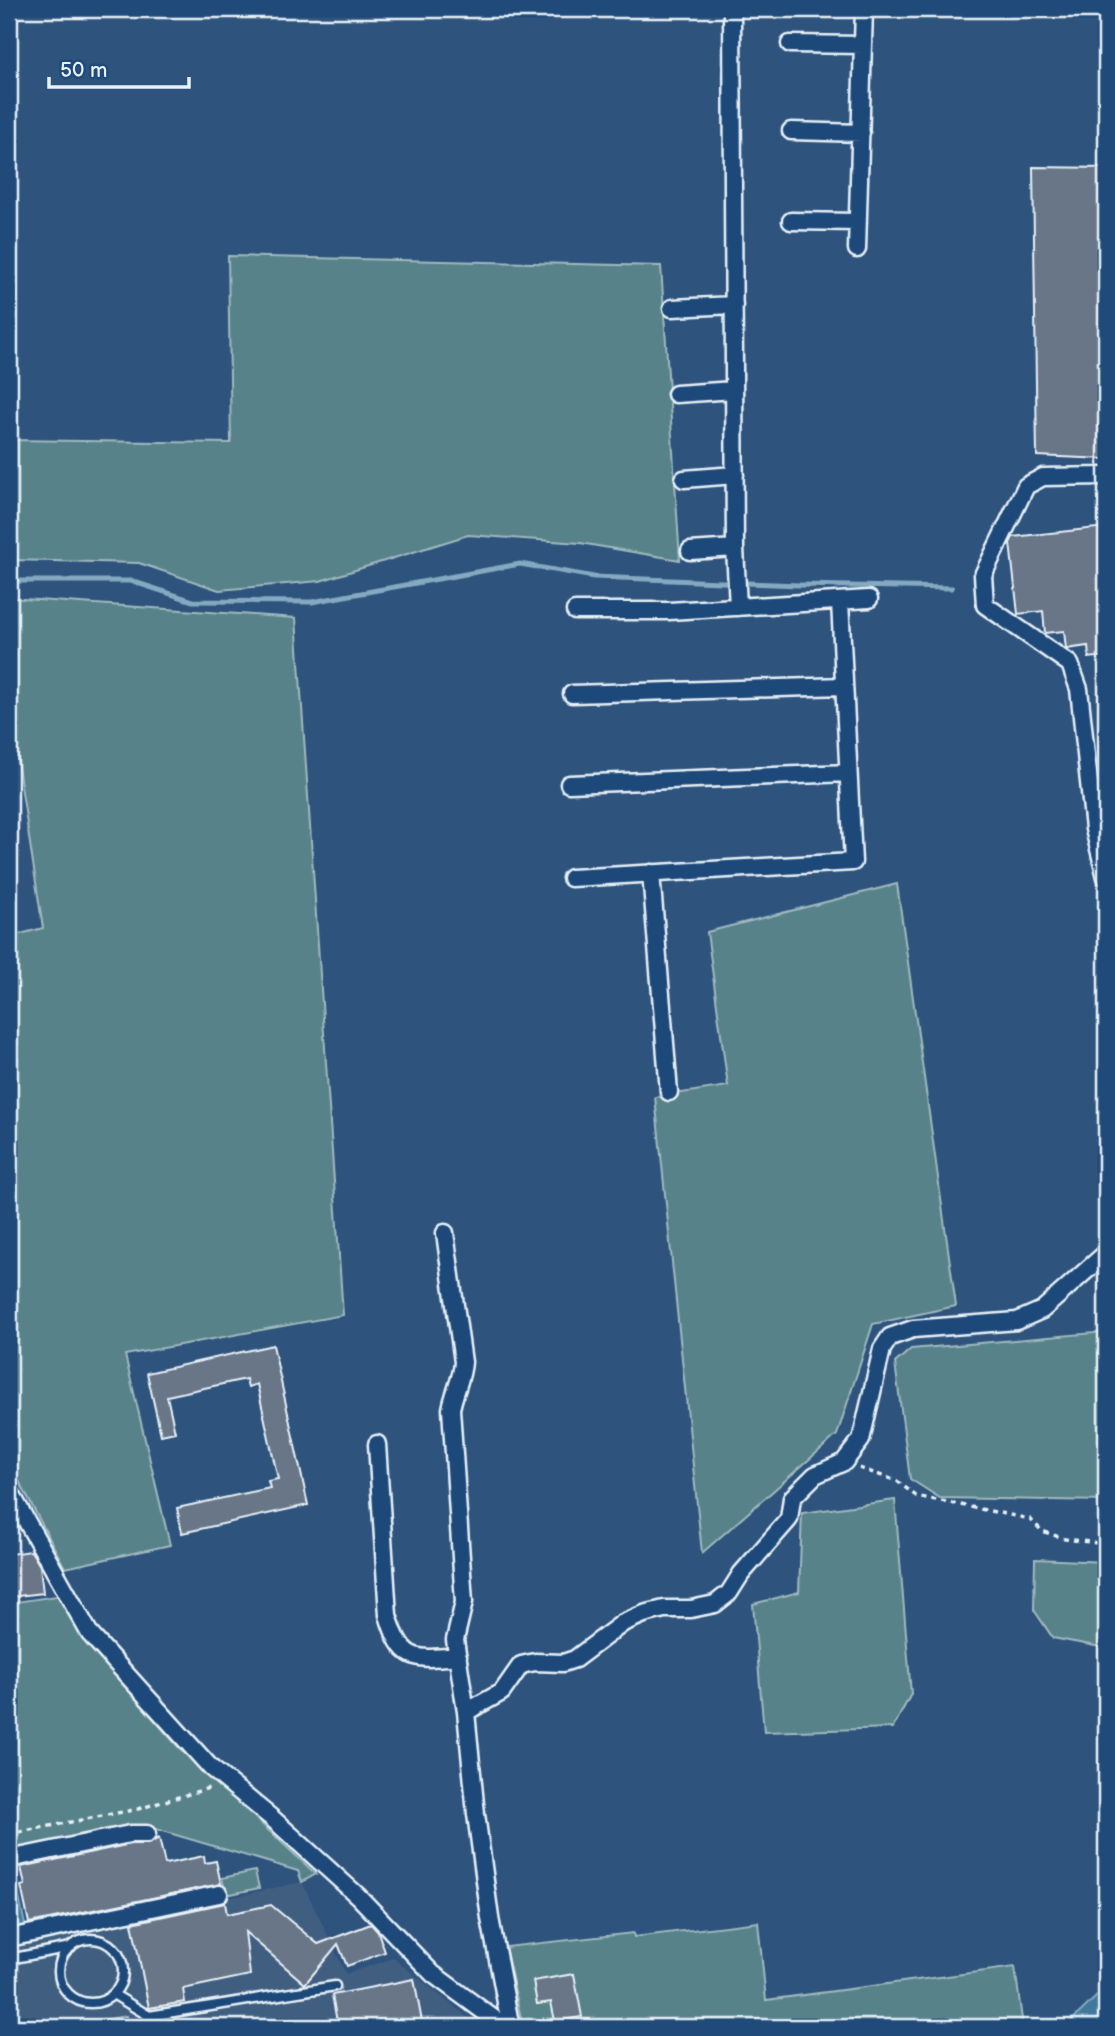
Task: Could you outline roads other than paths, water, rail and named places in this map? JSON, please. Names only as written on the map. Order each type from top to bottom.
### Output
[{"type":"street","points":[[732,9],[735,548],[738,607]]},
{"type":"street","points":[[857,249],[864,9]]},
{"type":"street","points":[[790,44],[863,45]]},
{"type":"street","points":[[791,131],[860,133]]},
{"type":"street","points":[[791,222],[858,222]]},
{"type":"street","points":[[672,309],[734,306]]},
{"type":"street","points":[[677,394],[734,390]]},
{"type":"street","points":[[684,479],[735,475]]},
{"type":"street","points":[[1106,476],[1043,477],[1026,485],[983,575],[985,605],[1070,664],[1079,689],[1094,829],[1106,877]]},
{"type":"street","points":[[690,551],[735,548]]},
{"type":"street","points":[[575,611],[669,611],[869,599]]},
{"type":"street","points":[[571,877],[853,862],[840,601]]},
{"type":"street","points":[[572,694],[844,685]]},
{"type":"street","points":[[569,784],[848,773]]},
{"type":"street","points":[[651,873],[670,1092]]},
{"type":"street","points":[[445,1233],[463,1362],[462,1377],[452,1399],[451,1409],[464,1602],[455,1640],[490,1918],[513,2027]]},
{"type":"street","points":[[466,1712],[502,1692],[521,1665],[535,1662],[563,1663],[575,1659],[623,1623],[644,1614],[664,1609],[691,1609],[715,1604],[729,1593],[741,1574],[789,1519],[792,1498],[815,1475],[844,1462],[861,1440],[882,1349],[890,1337],[913,1329],[1017,1321],[1042,1310],[1106,1252]]},
{"type":"street","points":[[377,1444],[388,1615],[394,1636],[408,1653],[422,1659],[458,1656]]},
{"type":"street","points":[[9,1490],[90,1634],[211,1768],[273,1819],[358,1896],[433,1974],[505,2027]]},
{"type":"street","points":[[9,1859],[130,1834],[147,1834]]},
{"type":"street","points":[[9,1938],[219,1894]]},
{"type":"lane","points":[[85,1939],[104,1941],[112,1946],[118,1954],[123,1971],[113,1994],[98,2002],[89,2003],[73,1997],[66,1990],[61,1983],[60,1965],[63,1956],[71,1947],[85,1939]]},
{"type":"lane","points":[[9,1959],[71,1947]]},
{"type":"lane","points":[[113,1994],[149,2017],[335,1986]]},
{"type":"waterway","points":[[9,581],[131,581],[193,601],[312,602],[520,564],[594,577],[952,588]]}]
